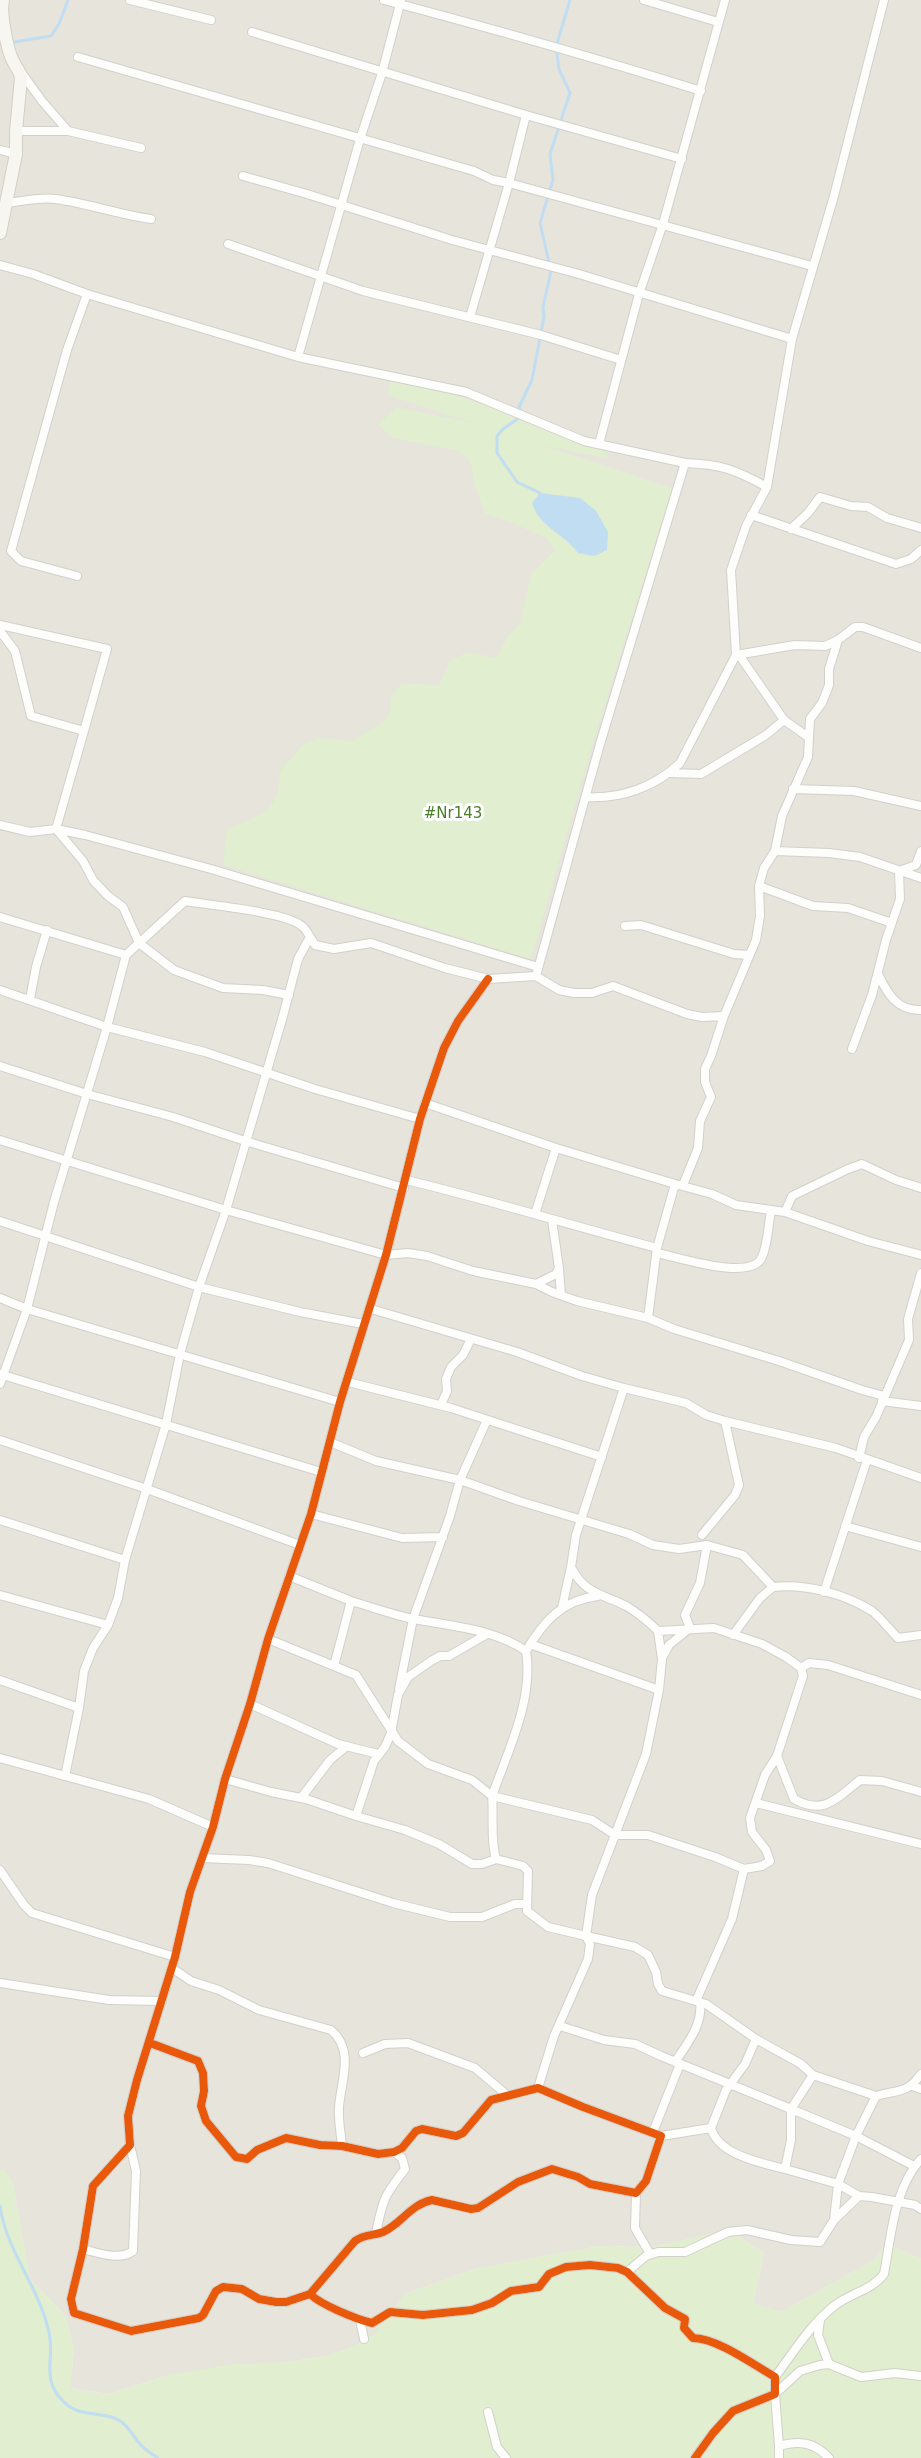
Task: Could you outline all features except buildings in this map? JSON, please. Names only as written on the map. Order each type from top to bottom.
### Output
[{"type":"street","points":[[3,0],[4,23],[12,60],[42,101],[68,131]]},
{"type":"street","points":[[130,0],[211,20]]},
{"type":"street","points":[[384,0],[400,2],[504,34],[547,44],[701,91]]},
{"type":"street","points":[[644,0],[717,22]]},
{"type":"street","points":[[599,444],[639,294],[663,224],[701,91],[717,22],[725,0]]},
{"type":"street","points":[[808,737],[784,720],[738,655],[731,570],[751,515],[767,487],[792,339],[834,196],[884,0]]},
{"type":"street","points":[[298,357],[360,139],[382,73],[400,2]]},
{"type":"street","points":[[252,32],[312,49],[382,73],[682,159]]},
{"type":"street","points":[[78,57],[474,171],[493,180],[812,266]]},
{"type":"street","points":[[0,233],[16,154],[21,72]]},
{"type":"street","points":[[470,317],[526,115]]},
{"type":"street","points":[[16,131],[68,131],[141,148]]},
{"type":"street","points":[[0,150],[16,154]]},
{"type":"street","points":[[243,176],[489,250],[569,271],[639,294],[740,321],[792,339]]},
{"type":"street","points":[[4,206],[52,198],[151,219]]},
{"type":"street","points":[[228,243],[363,291],[541,335],[621,360]]},
{"type":"street","points":[[0,266],[33,274],[87,294],[298,357],[466,392],[584,441],[685,463],[714,464],[767,487]]},
{"type":"street","points":[[77,576],[21,561],[11,551],[68,350],[87,294]]},
{"type":"street","points":[[537,972],[600,744],[685,463]]},
{"type":"street","points":[[791,529],[808,513],[820,497],[851,506],[868,507],[887,518],[921,528]]},
{"type":"street","points":[[751,515],[896,564],[911,559],[921,550]]},
{"type":"street","points":[[0,625],[107,649],[56,829]]},
{"type":"street","points":[[738,655],[795,645],[825,646],[838,640],[855,627],[863,627],[921,648]]},
{"type":"street","points":[[0,631],[15,651],[31,716],[84,730]]},
{"type":"street","points":[[648,1318],[657,1250],[679,1184],[698,1148],[700,1121],[711,1097],[705,1082],[705,1069],[758,927],[759,886],[764,868],[775,850],[782,816],[808,757],[810,719],[822,703],[829,685],[829,669],[838,640]]},
{"type":"street","points":[[587,797],[604,798],[634,791],[670,773],[680,763],[738,655]]},
{"type":"street","points":[[670,773],[701,774],[766,735],[784,720]]},
{"type":"street","points":[[793,789],[854,790],[921,806]]},
{"type":"street","points":[[0,825],[30,832],[56,829],[211,869],[537,972],[559,990],[592,993],[613,986],[687,1014],[702,1017],[724,1016]]},
{"type":"street","points":[[56,829],[83,861],[93,880],[108,896],[123,907],[139,943],[174,970],[214,986],[289,995]]},
{"type":"street","points":[[775,850],[860,857],[921,878]]},
{"type":"street","points":[[899,871],[916,865],[921,851]]},
{"type":"street","points":[[852,1049],[878,974],[900,899],[899,871]]},
{"type":"street","points":[[759,886],[813,906],[848,908],[892,923]]},
{"type":"street","points":[[0,1384],[27,1309],[66,1162],[126,955],[185,901],[241,909],[302,925],[315,945],[334,949],[371,943],[445,968],[488,979],[537,972]]},
{"type":"street","points":[[0,916],[126,955]]},
{"type":"street","points":[[625,926],[641,925],[734,954],[749,956]]},
{"type":"street","points":[[30,999],[36,967],[47,930]]},
{"type":"street","points":[[65,1776],[84,1671],[93,1648],[108,1625],[123,1581],[125,1560],[165,1424],[180,1354],[199,1287],[226,1210],[298,959],[310,937]]},
{"type":"street","points":[[878,974],[894,1001],[909,1008],[921,1010]]},
{"type":"street","points":[[83,2249],[107,2255],[127,2255],[133,2251],[136,2171],[130,2145],[128,2116],[172,1968],[190,1892],[213,1827],[225,1779],[250,1704],[268,1639],[311,1514],[340,1402],[348,1382],[363,1324],[371,1309],[425,1103],[444,1048],[458,1021],[488,979]]},
{"type":"street","points":[[0,990],[107,1027],[205,1053],[420,1119]]},
{"type":"street","points":[[0,1066],[87,1094],[173,1117],[245,1142],[405,1184],[485,1199],[722,1267],[743,1268],[756,1265],[762,1258],[771,1211]]},
{"type":"street","points":[[425,1103],[556,1148],[712,1194],[736,1205],[785,1212],[868,1241],[921,1255]]},
{"type":"street","points":[[0,1140],[226,1210],[386,1254],[408,1253],[427,1256],[473,1271],[536,1284],[561,1295],[648,1318],[674,1329],[708,1338],[883,1398],[921,1406]]},
{"type":"street","points":[[535,1214],[556,1148]]},
{"type":"street","points":[[785,1212],[792,1196],[862,1164],[896,1180],[921,1188]]},
{"type":"street","points":[[552,1220],[561,1295]]},
{"type":"street","points":[[0,1221],[199,1287],[300,1312],[363,1324]]},
{"type":"street","points":[[536,1284],[556,1274],[559,1268]]},
{"type":"street","points":[[824,1592],[863,1459],[864,1437],[909,1340],[908,1319],[921,1273]]},
{"type":"street","points":[[0,1298],[27,1309],[340,1402]]},
{"type":"street","points":[[371,1309],[624,1388],[686,1403],[725,1421],[815,1442],[921,1478]]},
{"type":"street","points":[[441,1405],[447,1390],[446,1379],[451,1366],[464,1355],[471,1339]]},
{"type":"street","points":[[2,1374],[321,1472]]},
{"type":"street","points":[[348,1382],[441,1405],[602,1457]]},
{"type":"street","points":[[562,1608],[573,1548],[624,1388]]},
{"type":"street","points":[[356,1816],[378,1754],[385,1747],[391,1733],[413,1619],[443,1538],[460,1480],[487,1420]]},
{"type":"street","points":[[702,1535],[735,1495],[739,1485],[725,1421]]},
{"type":"street","points":[[0,1440],[147,1489],[300,1545]]},
{"type":"street","points":[[330,1442],[376,1461],[460,1480],[663,1547],[679,1549],[707,1545],[743,1555],[773,1587]]},
{"type":"street","points":[[311,1514],[391,1536],[411,1539],[443,1538]]},
{"type":"street","points":[[0,1520],[125,1560]]},
{"type":"street","points":[[845,1526],[921,1547]]},
{"type":"street","points":[[690,1628],[685,1615],[700,1583],[707,1545]]},
{"type":"street","points":[[538,2088],[560,2026],[588,1959],[590,1944],[586,1936],[592,1895],[646,1754],[662,1659],[658,1631],[629,1608],[598,1596],[578,1579],[571,1567]]},
{"type":"street","points":[[289,1576],[351,1601],[413,1619],[487,1634],[658,1690]]},
{"type":"street","points":[[733,1635],[760,1598],[773,1587],[790,1585],[846,1599],[874,1612],[898,1638],[921,1635]]},
{"type":"street","points":[[0,1595],[108,1625]]},
{"type":"street","points":[[495,1858],[492,1842],[494,1819],[492,1796],[521,1708],[528,1670],[528,1647],[540,1627],[562,1608],[588,1597],[598,1596]]},
{"type":"street","points":[[334,1666],[351,1601]]},
{"type":"street","points":[[662,1659],[669,1645],[690,1628]]},
{"type":"street","points":[[268,1639],[356,1675],[391,1733],[428,1764],[472,1780],[492,1796],[592,1820],[615,1835],[648,1835],[716,1857],[744,1869],[762,1866],[770,1862],[766,1851],[749,1824],[765,1775],[777,1756],[802,1676],[801,1668],[773,1649],[714,1628],[658,1631]]},
{"type":"street","points":[[398,1695],[408,1677],[424,1665],[440,1656],[449,1656],[487,1634]]},
{"type":"street","points":[[801,1668],[809,1663],[828,1665],[921,1695]]},
{"type":"street","points":[[0,1680],[79,1708]]},
{"type":"street","points":[[250,1704],[317,1736],[378,1754]]},
{"type":"street","points":[[301,1798],[330,1760],[347,1746]]},
{"type":"street","points":[[777,1756],[794,1799],[814,1807],[831,1803],[860,1780],[882,1781],[921,1792]]},
{"type":"street","points":[[0,1758],[149,1799],[213,1827]]},
{"type":"street","points":[[225,1779],[301,1798],[414,1833],[439,1844],[472,1864],[482,1864],[495,1858],[523,1866],[528,1871],[526,1904],[530,1914],[548,1927],[635,1947],[648,1955],[662,1990],[698,2001],[736,2023],[756,2039],[801,2064],[813,2075],[876,2096],[917,2087],[921,2074]]},
{"type":"street","points":[[756,1803],[921,1844]]},
{"type":"street","points":[[202,1858],[268,1863],[393,1903],[450,1917],[482,1917],[515,1904],[526,1904]]},
{"type":"street","points":[[650,2254],[634,2228],[636,2193],[646,2181],[678,2063],[692,2039],[701,2012],[698,2001],[732,1919],[744,1869]]},
{"type":"street","points":[[0,1870],[32,1913],[175,1957]]},
{"type":"street","points":[[172,1968],[191,1981],[219,1990],[259,2010],[331,2030],[337,2035],[341,2041],[346,2064],[339,2108],[342,2146]]},
{"type":"street","points":[[0,1983],[109,2000],[162,2001]]},
{"type":"street","points":[[560,2026],[604,2040],[635,2044],[856,2136],[914,2166]]},
{"type":"street","points":[[756,2039],[745,2064],[729,2084],[711,2128],[713,2135],[738,2156],[838,2184],[859,2196],[898,2202],[921,2209]]},
{"type":"street","points":[[150,2043],[198,2061],[203,2073],[204,2091],[201,2106],[206,2121],[236,2157],[247,2159],[257,2150],[286,2138],[378,2154],[394,2152],[402,2148],[416,2131],[422,2129],[429,2129],[446,2136],[463,2133],[491,2100],[538,2088],[657,2134],[711,2128]]},
{"type":"street","points":[[363,2053],[385,2044],[408,2043],[475,2068],[507,2095]]},
{"type":"street","points":[[785,2169],[791,2140],[791,2109],[813,2075]]},
{"type":"street","points":[[834,2220],[838,2184],[856,2136],[876,2096]]},
{"type":"street","points":[[130,2145],[93,2186],[83,2249],[71,2299],[74,2313],[131,2331],[199,2318],[216,2291],[223,2287],[242,2289],[259,2299],[276,2302],[286,2302],[310,2294],[361,2236],[383,2232],[426,2201],[432,2200],[471,2209],[478,2208],[518,2182],[552,2169],[578,2177],[590,2184],[636,2193]]},
{"type":"street","points":[[376,2233],[381,2202],[393,2181],[405,2169],[402,2158],[394,2152]]},
{"type":"street","points":[[779,2458],[775,2377],[803,2338],[832,2307],[876,2283],[884,2274],[898,2202],[914,2166],[921,2159]]},
{"type":"street","points":[[627,2271],[650,2254],[685,2252],[728,2232],[747,2230],[792,2240],[820,2242],[834,2220],[859,2196]]},
{"type":"street","points":[[310,2294],[360,2320],[372,2323],[390,2312],[440,2315],[483,2307],[504,2294],[539,2287],[549,2274],[566,2267],[590,2265],[627,2271],[665,2308],[685,2319],[684,2328],[693,2338],[703,2339],[775,2377]]},
{"type":"street","points":[[360,2320],[364,2339]]},
{"type":"street","points":[[820,2320],[818,2335],[829,2364]]},
{"type":"street","points":[[695,2458],[733,2411],[775,2394],[800,2371],[813,2366],[829,2364],[861,2377],[895,2373],[921,2376]]},
{"type":"street","points":[[488,2412],[497,2447],[506,2458]]},
{"type":"street","points":[[779,2446],[796,2440],[821,2450],[830,2458]]},
{"type":"shaded area","points":[[0,0],[921,0],[921,2259],[887,2244],[874,2260],[781,2312],[753,2304],[764,2253],[728,2230],[652,2247],[599,2246],[475,2269],[405,2294],[375,2334],[352,2347],[327,2356],[173,2374],[108,2394],[70,2388],[74,2349],[65,2315],[30,2279],[13,2184],[4,2170],[0,2169]]},
{"type":"green space","name":"#Nr143","points":[[390,381],[432,388],[609,450],[606,458],[545,446],[672,488],[591,749],[531,959],[223,865],[227,830],[257,816],[272,804],[279,785],[279,772],[305,743],[319,738],[352,741],[383,722],[390,714],[391,696],[402,683],[439,685],[449,662],[467,652],[496,658],[508,636],[520,623],[531,574],[555,550],[546,538],[508,521],[485,514],[475,486],[470,460],[459,451],[393,438],[378,425],[396,407],[474,423],[387,395]]},
{"type":"green space","points":[[0,2169],[4,2169],[13,2184],[30,2279],[65,2315],[74,2349],[70,2388],[108,2394],[173,2374],[233,2364],[286,2362],[327,2356],[352,2347],[374,2334],[405,2294],[475,2269],[599,2246],[652,2247],[727,2230],[764,2253],[753,2303],[781,2312],[874,2260],[887,2244],[921,2259],[921,2458],[0,2458]]},
{"type":"water","points":[[540,493],[580,498],[596,511],[608,532],[607,550],[594,556],[578,553],[535,511],[532,503]]},
{"type":"waterway","points":[[14,42],[51,36],[59,24],[68,0]]},
{"type":"waterway","points":[[540,493],[517,482],[497,453],[497,436],[523,415],[519,407],[532,380],[544,317],[543,307],[551,271],[540,223],[553,180],[550,154],[570,93],[559,69],[556,47],[570,0]]},
{"type":"waterway","points":[[0,2206],[9,2238],[45,2316],[50,2343],[50,2377],[57,2394],[75,2410],[117,2419],[128,2428],[142,2446],[158,2458]]},
{"type":"cycle path","points":[[310,2294],[286,2302],[276,2302],[259,2299],[242,2289],[223,2287],[216,2291],[199,2318],[131,2331],[74,2313],[71,2299],[83,2249],[93,2186],[130,2145],[128,2116],[175,1957],[190,1892],[213,1827],[225,1779],[250,1704],[268,1639],[311,1514],[340,1402],[386,1255],[420,1119],[444,1048],[458,1021],[488,979]]},
{"type":"cycle path","points":[[150,2043],[198,2061],[203,2073],[204,2091],[201,2106],[206,2121],[236,2157],[247,2159],[257,2150],[286,2138],[378,2154],[394,2152],[402,2148],[416,2131],[422,2129],[456,2136],[463,2133],[491,2100],[538,2088],[661,2136],[646,2181],[636,2193],[590,2184],[578,2177],[552,2169],[518,2182],[478,2208],[471,2209],[432,2200],[425,2202],[389,2228],[355,2241],[310,2294],[339,2311],[372,2323],[390,2312],[423,2315],[472,2310],[492,2303],[511,2291],[539,2287],[549,2274],[566,2267],[590,2265],[618,2268],[627,2272],[665,2308],[685,2319],[684,2328],[693,2338],[703,2339],[724,2347],[775,2377],[775,2394],[733,2411],[695,2458]]}]
